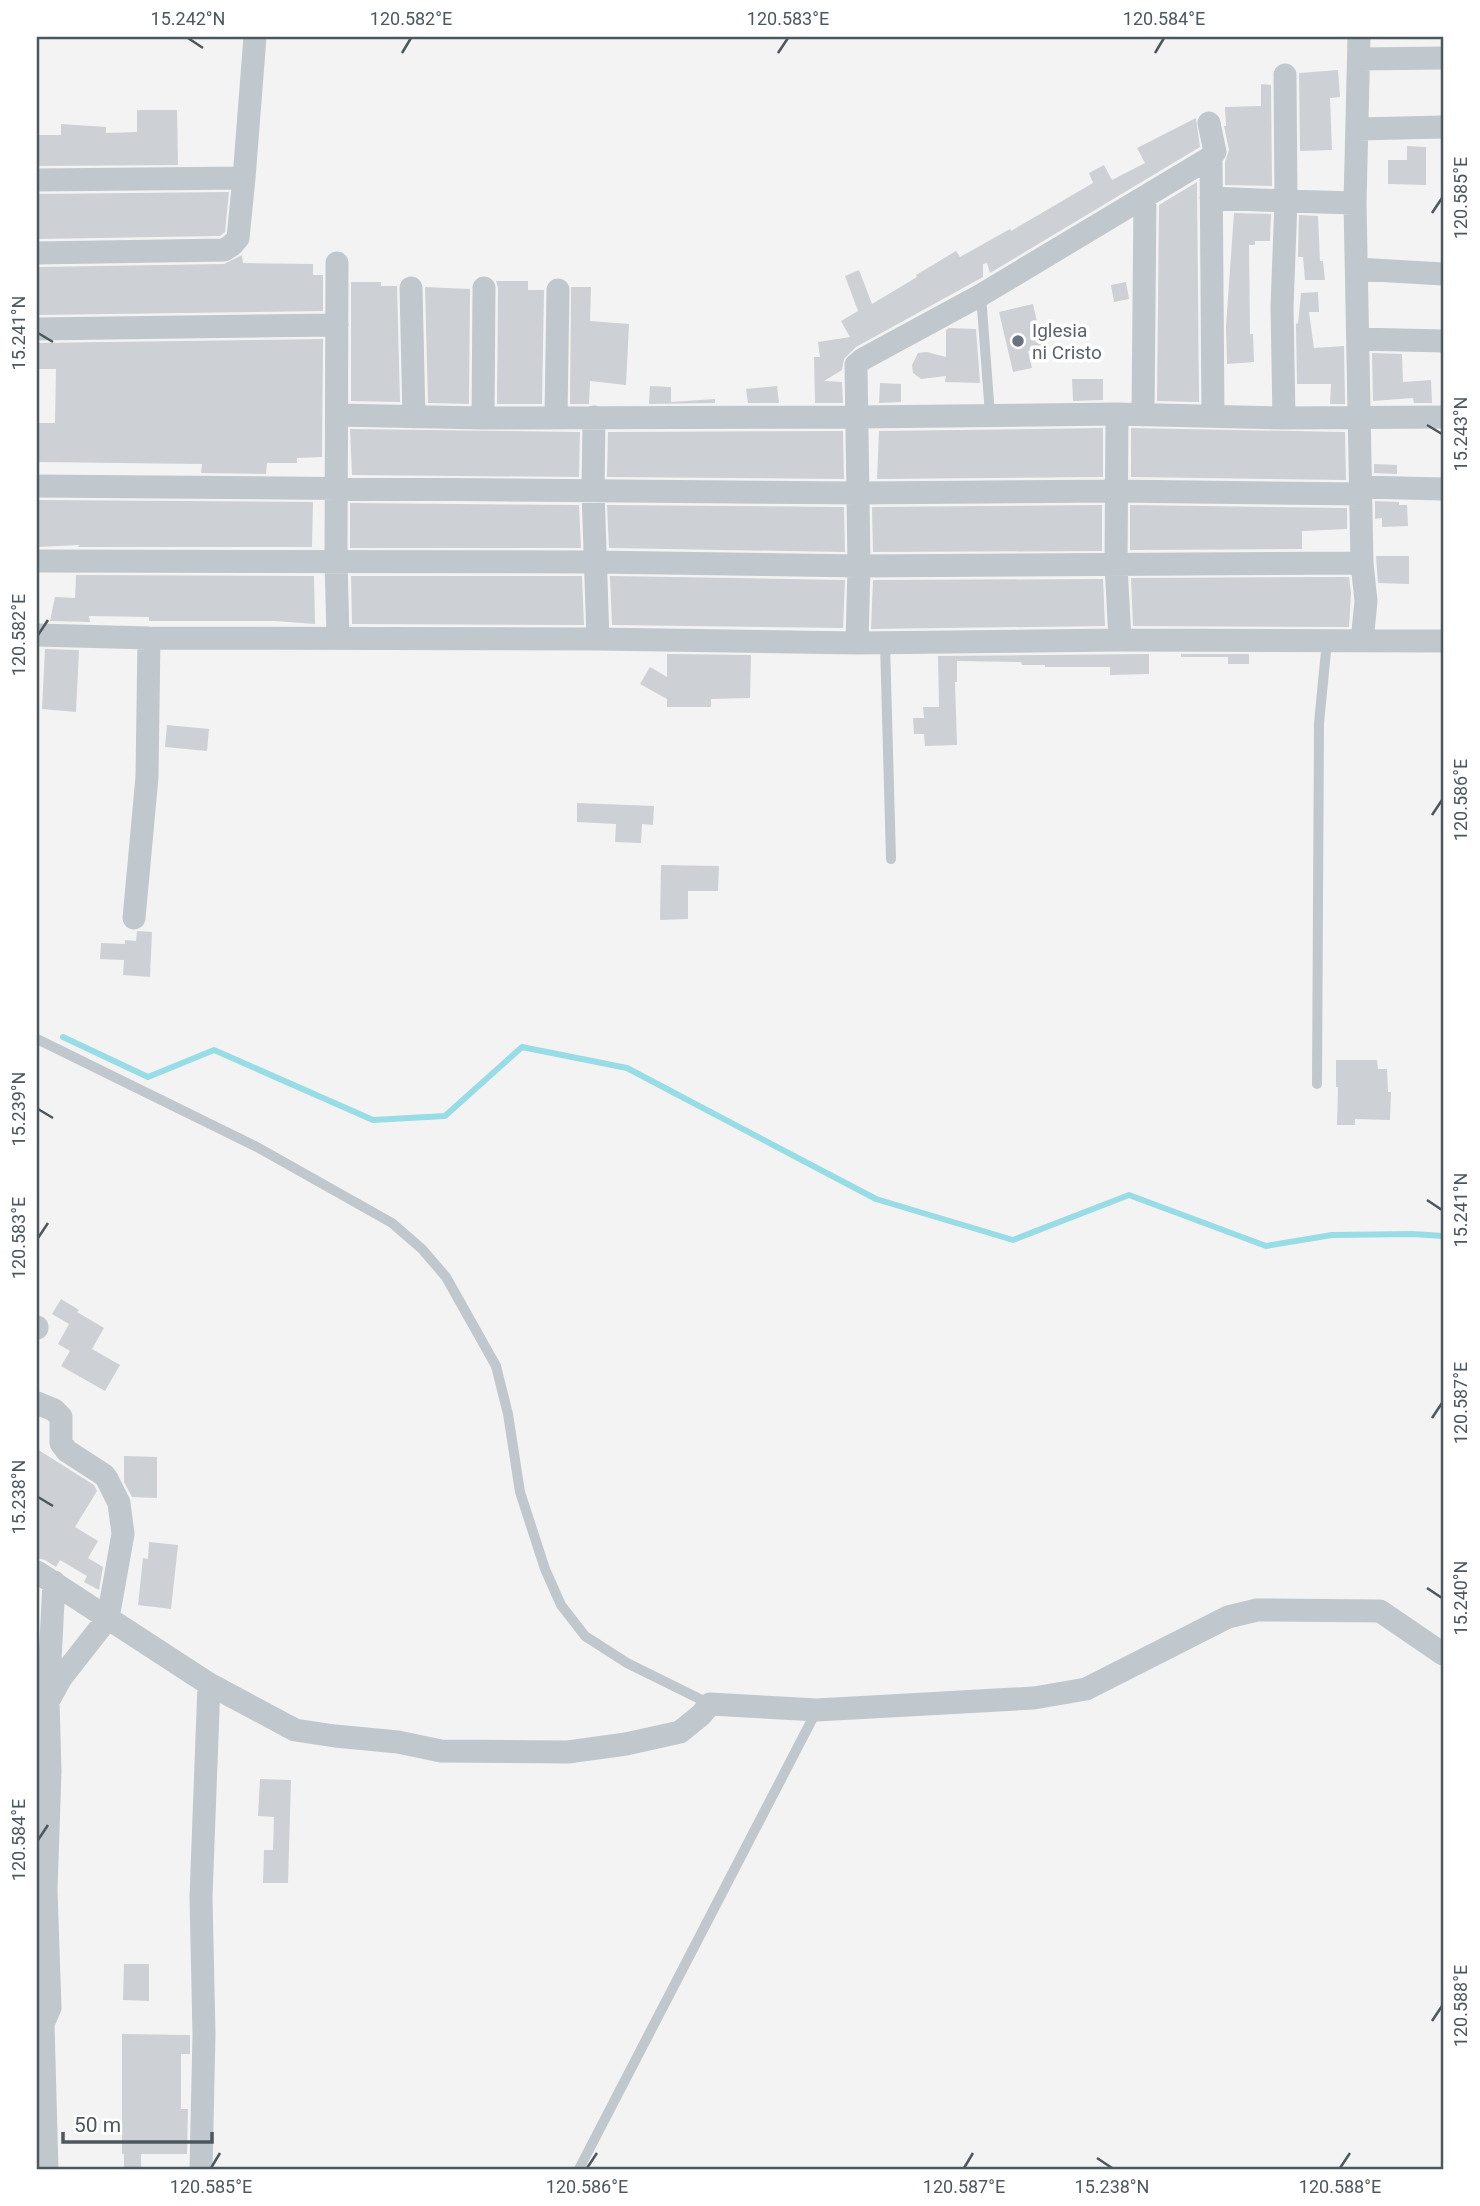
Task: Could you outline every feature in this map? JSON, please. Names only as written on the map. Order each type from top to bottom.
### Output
[{"type":"street","points":[[37,253],[224,250],[232,245],[238,238],[255,37]]},
{"type":"street","points":[[1362,641],[1366,601],[1360,491],[1355,203],[1359,48],[1443,58]]},
{"type":"street","points":[[1284,418],[1282,307],[1286,201],[1285,75]]},
{"type":"street","points":[[857,643],[859,565],[856,365],[981,295],[1211,157],[1215,152],[1209,123]]},
{"type":"street","points":[[1358,129],[1443,127]]},
{"type":"street","points":[[1211,157],[1213,416]]},
{"type":"street","points":[[37,180],[244,178]]},
{"type":"street","points":[[1143,415],[1145,198]]},
{"type":"street","points":[[1211,198],[1355,203]]},
{"type":"street","points":[[337,263],[338,638]]},
{"type":"street","points":[[1357,270],[1443,274]]},
{"type":"street","points":[[411,288],[414,417]]},
{"type":"street","points":[[483,418],[484,288]]},
{"type":"street","points":[[556,416],[558,290]]},
{"type":"street","points":[[37,329],[337,325]]},
{"type":"street","points":[[1358,339],[1443,341]]},
{"type":"street","points":[[1117,414],[1116,565],[1120,640]]},
{"type":"street","points":[[337,415],[483,418],[1117,414],[1284,418],[1443,417]]},
{"type":"street","points":[[594,417],[593,491],[598,639]]},
{"type":"street","points":[[37,486],[858,493],[1443,489]]},
{"type":"street","points":[[37,561],[859,565],[1362,563]]},
{"type":"street","points":[[37,635],[857,643],[1120,640],[1443,641]]},
{"type":"street","points":[[134,918],[147,777],[149,638]]},
{"type":"street","points":[[37,1403],[54,1410],[61,1417],[61,1443],[67,1451],[104,1475],[119,1503],[123,1534],[108,1618],[61,1678],[48,1700]]},
{"type":"street","points":[[45,1577],[209,1684],[295,1730],[398,1742],[441,1751],[568,1752],[626,1744],[680,1732],[710,1704],[817,1710],[1034,1699],[1086,1689],[1228,1617],[1257,1610],[1381,1611],[1443,1654]]},
{"type":"street","points":[[45,1577],[50,1771],[46,1891],[50,2008],[40,2029],[47,2169]]},
{"type":"street","points":[[201,2169],[204,2034],[201,1898],[209,1684]]},
{"type":"lane","points":[[981,295],[990,415]]},
{"type":"lane","points":[[1317,1084],[1320,723],[1327,641]]},
{"type":"lane","points":[[885,643],[891,859]]},
{"type":"lane","points":[[37,1039],[257,1147],[392,1223],[422,1249],[446,1277],[495,1366],[508,1414],[520,1492],[545,1569],[561,1605],[585,1636],[627,1662],[710,1704]]},
{"type":"lane","points":[[579,2169],[817,1710]]},
{"type":"building","points":[[1338,70],[1340,97],[1330,98],[1332,150],[1300,151],[1299,73]]},
{"type":"building","points":[[1261,84],[1271,85],[1272,186],[1225,185],[1225,162],[1229,150],[1224,126],[1225,107],[1261,106]]},
{"type":"building","points":[[137,110],[177,110],[178,165],[37,166],[37,135],[61,135],[61,124],[106,127],[106,133],[137,132]]},
{"type":"building","points":[[1196,118],[1200,147],[990,273],[987,263],[983,264],[983,277],[856,347],[844,359],[842,370],[824,381],[842,382],[843,403],[815,403],[814,357],[820,357],[818,342],[850,337],[841,321],[858,311],[845,276],[859,270],[872,304],[956,251],[960,257],[1093,183],[1089,173],[1104,165],[1112,180],[1145,163],[1137,148]]},
{"type":"building","points":[[1407,146],[1426,147],[1426,185],[1388,184],[1388,160],[1407,160]]},
{"type":"building","points":[[1197,182],[1199,402],[1157,401],[1159,205]]},
{"type":"building","points":[[229,192],[225,232],[220,236],[37,239],[37,194]]},
{"type":"building","points":[[1234,213],[1271,214],[1270,241],[1255,241],[1255,245],[1249,245],[1250,334],[1253,334],[1254,362],[1227,364],[1226,326]]},
{"type":"building","points":[[1299,215],[1318,216],[1320,261],[1323,261],[1325,280],[1305,280],[1303,257],[1298,257]]},
{"type":"building","points":[[242,255],[243,263],[313,264],[313,275],[323,275],[323,311],[37,315],[37,267],[224,264]]},
{"type":"building","points":[[496,281],[528,281],[528,290],[544,290],[542,404],[497,404]]},
{"type":"building","points":[[351,282],[381,282],[381,286],[397,286],[400,402],[351,401]]},
{"type":"building","points":[[1126,282],[1129,299],[1114,302],[1111,285]]},
{"type":"building","points":[[425,287],[470,289],[469,404],[428,403]]},
{"type":"building","points":[[571,287],[591,287],[590,321],[629,324],[626,385],[590,381],[589,404],[570,404]]},
{"type":"building","points":[[1318,292],[1319,312],[1309,312],[1314,348],[1344,346],[1345,404],[1330,404],[1331,384],[1297,384],[1296,324],[1301,293]]},
{"type":"building","points":[[1033,304],[1043,348],[1028,351],[1032,368],[1013,372],[999,312]]},
{"type":"building","points":[[976,329],[980,383],[945,382],[946,376],[921,379],[913,373],[912,365],[918,353],[927,352],[946,357],[946,330]]},
{"type":"building","points":[[323,339],[322,457],[297,458],[297,463],[267,463],[266,474],[201,473],[202,464],[37,462],[37,423],[55,423],[56,369],[37,369],[37,343]]},
{"type":"building","points":[[1372,353],[1402,354],[1403,382],[1431,380],[1432,403],[1414,403],[1413,398],[1373,401]]},
{"type":"building","points":[[1072,379],[1103,379],[1103,400],[1073,401]]},
{"type":"building","points":[[880,383],[901,384],[901,402],[879,403]]},
{"type":"building","points":[[650,386],[671,387],[671,402],[715,399],[715,403],[649,404]]},
{"type":"building","points":[[777,386],[779,403],[748,403],[746,389]]},
{"type":"building","points":[[1103,428],[1103,477],[877,479],[879,431]]},
{"type":"building","points":[[1131,428],[1345,432],[1346,480],[1131,477]]},
{"type":"building","points":[[350,429],[580,432],[579,477],[352,475]]},
{"type":"building","points":[[843,431],[844,479],[607,477],[608,432]]},
{"type":"building","points":[[1374,464],[1397,465],[1397,474],[1374,473]]},
{"type":"building","points":[[37,500],[313,502],[312,547],[37,547]]},
{"type":"building","points":[[1375,501],[1407,505],[1408,526],[1382,527],[1382,518],[1375,519]]},
{"type":"building","points":[[350,503],[579,505],[581,548],[350,548]]},
{"type":"building","points":[[607,505],[844,507],[845,552],[609,548]]},
{"type":"building","points":[[1102,505],[1102,551],[873,552],[872,507]]},
{"type":"building","points":[[1130,505],[1347,508],[1347,529],[1302,531],[1302,549],[1130,550]]},
{"type":"building","points":[[1376,556],[1409,556],[1409,584],[1378,583]]},
{"type":"building","points":[[76,575],[314,576],[315,624],[274,621],[149,621],[149,617],[89,616],[90,622],[50,621],[55,597],[75,598]]},
{"type":"building","points":[[351,576],[582,576],[584,625],[352,624]]},
{"type":"building","points":[[610,576],[845,580],[843,628],[612,625]]},
{"type":"building","points":[[1349,577],[1349,627],[1133,626],[1131,578]]},
{"type":"building","points":[[1103,579],[1105,626],[871,629],[873,580]]},
{"type":"building","points":[[45,649],[79,650],[76,712],[42,709]]},
{"type":"building","points":[[667,654],[751,655],[750,698],[711,699],[711,707],[667,707],[667,699],[640,684],[650,667],[667,677]]},
{"type":"building","points":[[1149,654],[1149,674],[1110,675],[1110,667],[1045,667],[1022,665],[1021,662],[957,661],[957,745],[925,746],[924,734],[914,734],[913,718],[924,718],[923,707],[939,707],[938,656]]},
{"type":"building","points":[[1181,654],[1249,654],[1249,664],[1228,664],[1228,657],[1181,657]]},
{"type":"building","points":[[167,725],[209,729],[207,751],[165,747]]},
{"type":"building","points":[[577,803],[654,806],[653,825],[642,824],[641,843],[615,842],[616,824],[577,822]]},
{"type":"building","points":[[661,865],[719,866],[718,891],[688,891],[688,919],[660,920]]},
{"type":"building","points":[[137,931],[152,932],[150,977],[123,975],[124,960],[100,959],[101,943],[125,944],[125,940],[136,941]]},
{"type":"building","points":[[1336,1060],[1377,1060],[1378,1069],[1387,1069],[1388,1092],[1391,1092],[1390,1120],[1355,1119],[1355,1125],[1337,1125]]},
{"type":"building","points":[[61,1299],[104,1328],[92,1349],[120,1365],[105,1391],[61,1366],[70,1351],[58,1344],[69,1324],[52,1314]]},
{"type":"building","points":[[37,1449],[94,1485],[97,1491],[75,1527],[98,1541],[88,1558],[103,1567],[99,1590],[84,1582],[87,1576],[60,1560],[56,1567],[37,1558]]},
{"type":"building","points":[[124,1456],[157,1457],[157,1498],[132,1497],[124,1482]]},
{"type":"building","points":[[149,1542],[178,1545],[171,1609],[138,1605],[143,1558],[148,1559]]},
{"type":"building","points":[[260,1779],[291,1780],[288,1883],[263,1883],[264,1850],[273,1850],[274,1817],[258,1816]]},
{"type":"building","points":[[124,1964],[149,1964],[149,2001],[123,2000]]},
{"type":"building","points":[[122,2034],[190,2035],[190,2054],[181,2054],[181,2109],[188,2109],[187,2154],[141,2154],[141,2169],[124,2169]]},
{"type":"waterway","points":[[63,1037],[148,1077],[214,1050],[373,1120],[445,1116],[522,1047],[627,1068],[876,1199],[1013,1240],[1129,1195],[1266,1246],[1332,1235],[1443,1236]]},
{"type":"place","name":"Iglesia ni Cristo","points":[[1018,341]]}]
